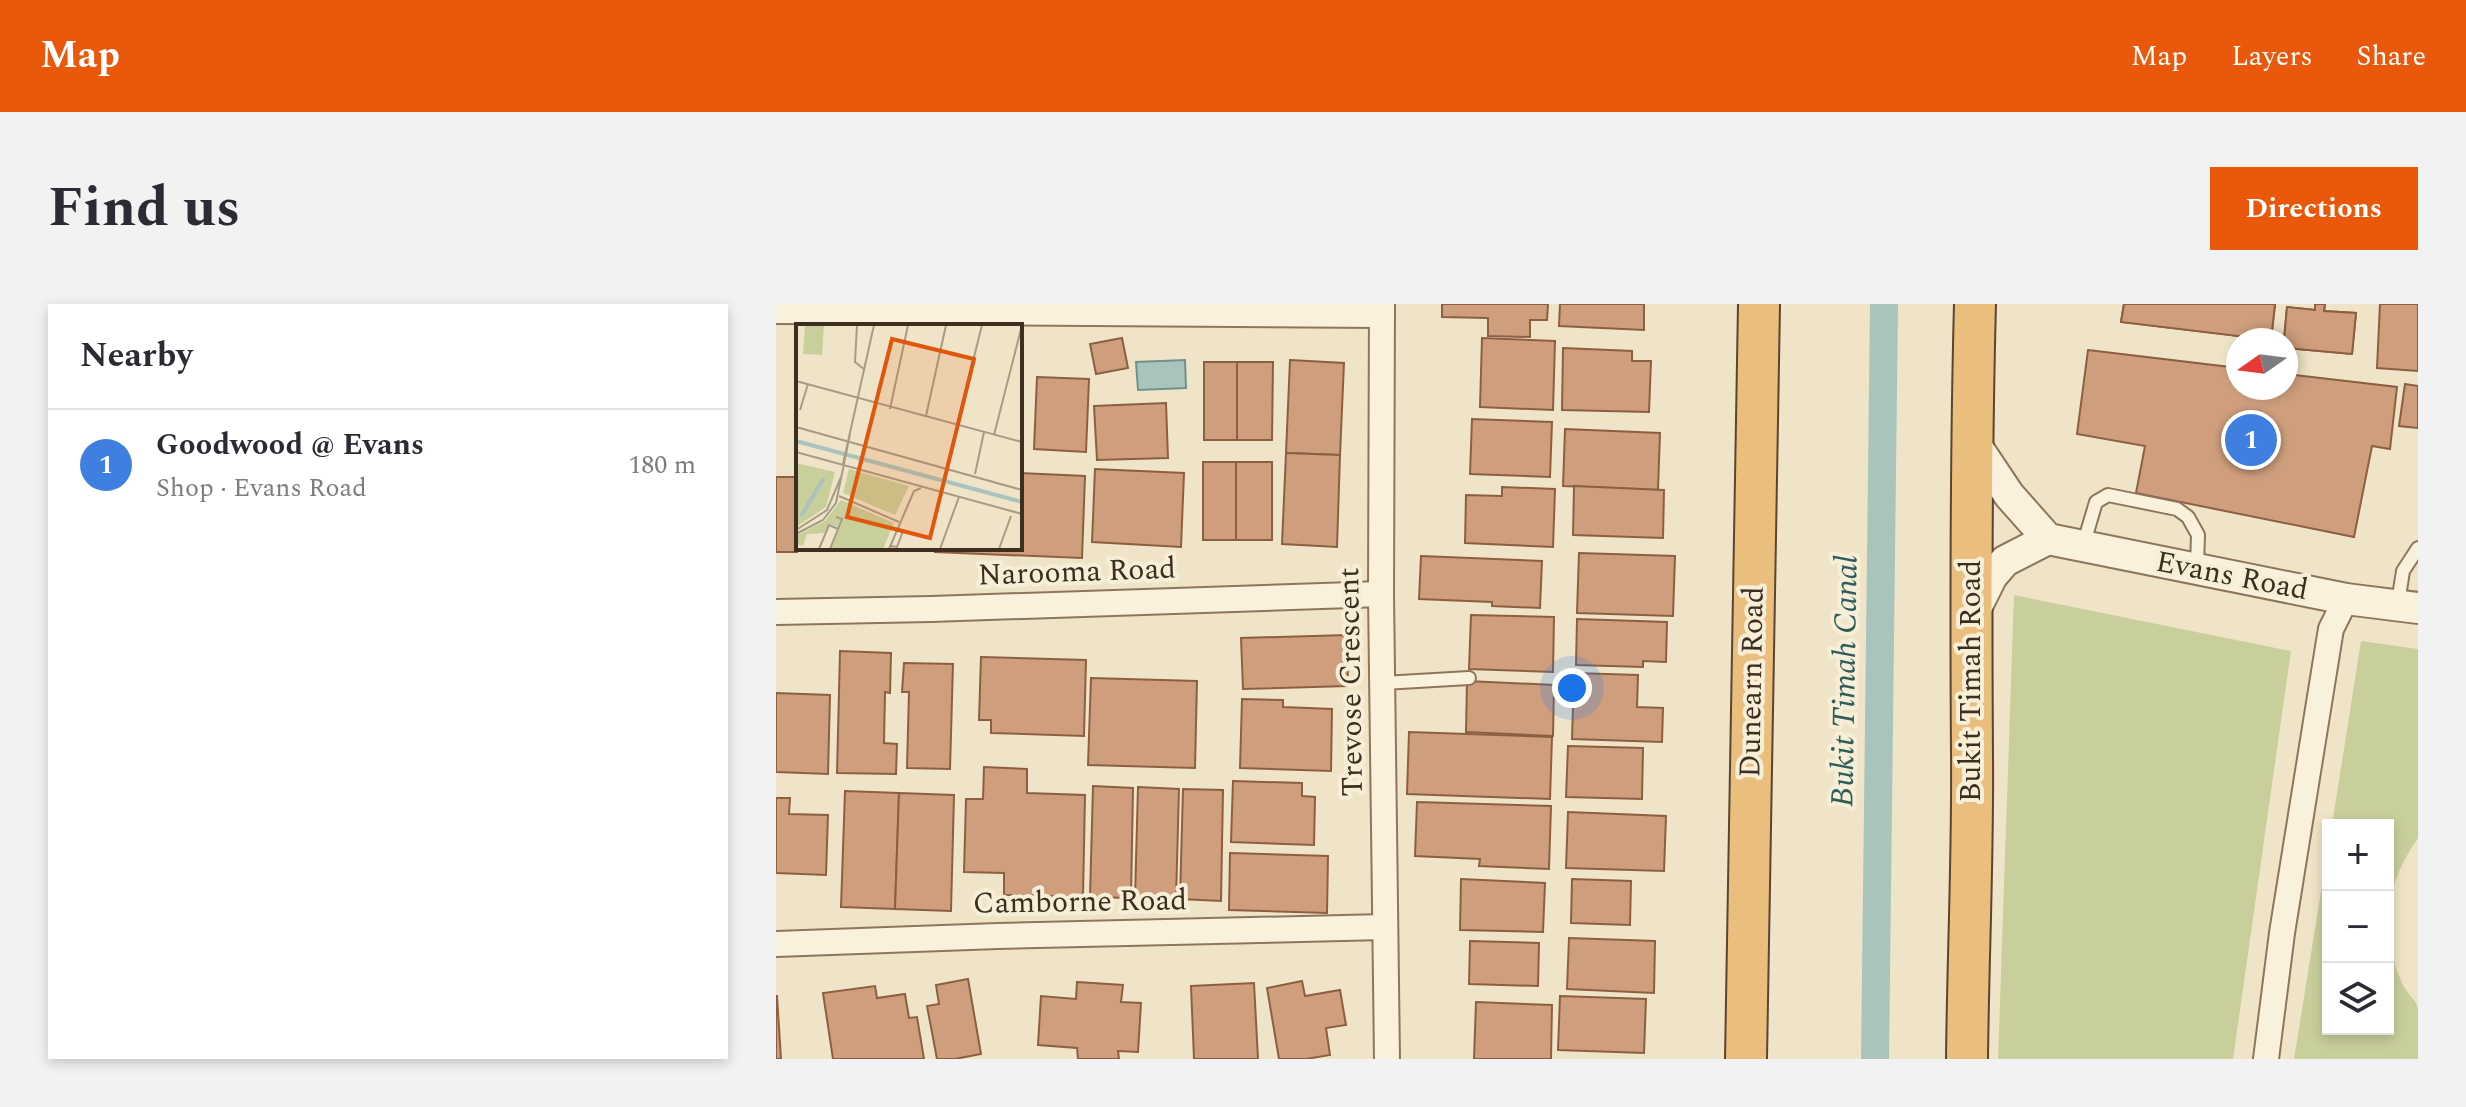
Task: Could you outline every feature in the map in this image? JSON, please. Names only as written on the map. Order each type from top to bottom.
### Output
[{"type":"highway","name":"Dunearn Road","points":[[1746,1059],[1759,304]]},
{"type":"highway","name":"Bukit Timah Road","points":[[1967,1059],[1972,756],[1971,438],[1975,304]]},
{"type":"street","points":[[776,311],[1382,309]]},
{"type":"street","name":"Trevose Crescent","points":[[1382,309],[1381,594],[1387,1059]]},
{"type":"street","points":[[1970,621],[1992,576],[2005,561],[2048,539],[2009,495],[1971,438]]},
{"type":"street","name":"Evans Road","points":[[2048,539],[2346,599],[2408,606]]},
{"type":"street","name":"Narooma Road","points":[[776,612],[1381,594]]},
{"type":"street","points":[[2266,1059],[2282,933],[2331,629],[2346,599]]},
{"type":"street","name":"Camborne Road","points":[[776,944],[1385,927]]},
{"type":"lane","points":[[2083,546],[2096,502],[2108,495],[2163,506],[2177,509],[2188,517],[2198,535],[2197,569]]},
{"type":"lane","points":[[2408,606],[2403,571],[2418,548]]},
{"type":"lane","points":[[1383,683],[1469,678]]},
{"type":"green space","points":[[2014,595],[2291,651],[2233,1059],[1998,1059]]},
{"type":"green space","points":[[2361,641],[2418,649],[2418,838],[2394,885],[2394,819],[2333,819]]},
{"type":"green space","points":[[2322,885],[2322,1035],[2394,1035],[2394,959],[2404,987],[2418,1009],[2418,1059],[2294,1059]]},
{"type":"water","points":[[1185,360],[1186,388],[1138,390],[1136,362]]},
{"type":"building","points":[[1442,304],[1548,304],[1547,320],[1530,320],[1530,337],[1488,336],[1488,318],[1442,317]]},
{"type":"building","points":[[1560,304],[1644,304],[1644,330],[1559,326]]},
{"type":"building","points":[[2124,304],[2275,304],[2272,328],[2226,328],[2226,335],[2121,322]]},
{"type":"building","points":[[2124,304],[2275,304],[2272,328],[2226,328],[2226,335],[2121,322]]},
{"type":"building","points":[[2315,304],[2325,304],[2324,311],[2356,313],[2352,354],[2298,349],[2298,328],[2285,328],[2287,307],[2315,310]]},
{"type":"building","points":[[2315,304],[2325,304],[2324,311],[2356,313],[2352,354],[2298,349],[2298,328],[2285,328],[2287,307],[2315,310]]},
{"type":"building","points":[[2380,304],[2418,304],[2418,371],[2377,368]]},
{"type":"building","points":[[1122,338],[1128,368],[1096,374],[1090,344]]},
{"type":"building","points":[[1482,338],[1555,341],[1553,410],[1480,407]]},
{"type":"building","points":[[1563,348],[1632,351],[1632,361],[1651,361],[1649,412],[1562,410]]},
{"type":"building","points":[[2088,350],[2226,367],[2226,400],[2298,400],[2298,375],[2397,387],[2390,449],[2372,446],[2354,537],[2136,493],[2145,446],[2077,434]]},
{"type":"building","points":[[1290,360],[1344,363],[1340,455],[1286,453]]},
{"type":"building","points":[[1204,362],[1237,362],[1237,440],[1204,440]]},
{"type":"building","points":[[1237,362],[1273,362],[1272,440],[1237,440]]},
{"type":"building","points":[[1037,377],[1089,379],[1086,452],[1034,449]]},
{"type":"building","points":[[2405,384],[2418,386],[2418,428],[2399,426]]},
{"type":"building","points":[[1166,403],[1168,458],[1097,460],[1094,406]]},
{"type":"building","points":[[1472,419],[1552,422],[1550,477],[1470,474]]},
{"type":"building","points":[[1565,429],[1660,433],[1658,490],[1563,486]]},
{"type":"building","points":[[1286,453],[1340,455],[1337,547],[1282,544]]},
{"type":"building","points":[[1203,462],[1236,462],[1236,540],[1203,540]]},
{"type":"building","points":[[1236,462],[1272,462],[1272,540],[1236,540]]},
{"type":"building","points":[[1095,469],[1184,473],[1181,547],[1092,542]]},
{"type":"building","points":[[1022,473],[1085,476],[1082,558],[935,552],[1022,550]]},
{"type":"building","points":[[776,477],[796,477],[797,552],[776,552]]},
{"type":"building","points":[[1574,486],[1664,490],[1663,538],[1573,535]]},
{"type":"building","points":[[1502,487],[1555,489],[1553,547],[1465,543],[1466,495],[1502,496]]},
{"type":"building","points":[[1579,553],[1675,556],[1673,616],[1577,613]]},
{"type":"building","points":[[1421,556],[1542,561],[1540,608],[1492,606],[1492,602],[1419,599]]},
{"type":"building","points":[[1471,615],[1554,617],[1553,672],[1469,669]]},
{"type":"building","points":[[1577,619],[1667,622],[1666,662],[1643,661],[1643,667],[1576,665]]},
{"type":"building","points":[[1347,635],[1348,686],[1243,689],[1241,638]]},
{"type":"building","points":[[840,651],[891,653],[890,693],[885,692],[884,743],[897,744],[896,774],[837,773]]},
{"type":"building","points":[[981,657],[1086,660],[1084,736],[991,733],[991,720],[979,720]]},
{"type":"building","points":[[904,663],[953,664],[950,769],[907,768],[909,692],[902,692]]},
{"type":"building","points":[[1574,673],[1638,675],[1637,707],[1663,708],[1662,742],[1572,739]]},
{"type":"building","points":[[1091,678],[1197,681],[1195,768],[1088,765]]},
{"type":"building","points":[[1467,681],[1554,685],[1553,736],[1466,732]]},
{"type":"building","points":[[776,693],[830,695],[828,774],[776,772]]},
{"type":"building","points":[[1242,699],[1283,700],[1283,707],[1332,709],[1331,771],[1240,768]]},
{"type":"building","points":[[1409,732],[1552,737],[1550,799],[1407,794]]},
{"type":"building","points":[[1568,746],[1643,748],[1642,799],[1566,797]]},
{"type":"building","points":[[984,767],[1027,769],[1027,793],[1085,795],[1083,897],[1004,895],[1004,873],[964,872],[966,799],[983,799]]},
{"type":"building","points":[[1233,781],[1302,783],[1302,796],[1315,797],[1314,845],[1231,842]]},
{"type":"building","points":[[1093,786],[1133,788],[1131,898],[1090,897]]},
{"type":"building","points":[[1138,787],[1179,789],[1176,899],[1135,898]]},
{"type":"building","points":[[1183,789],[1223,790],[1221,901],[1180,899]]},
{"type":"building","points":[[845,791],[899,793],[895,909],[841,907]]},
{"type":"building","points":[[899,793],[954,795],[951,911],[895,909]]},
{"type":"building","points":[[776,798],[790,798],[789,814],[828,815],[826,875],[776,873]]},
{"type":"building","points":[[1417,802],[1551,806],[1549,869],[1479,866],[1480,859],[1415,856]]},
{"type":"building","points":[[1568,812],[1666,816],[1664,871],[1566,868]]},
{"type":"building","points":[[1230,853],[1328,856],[1327,913],[1229,910]]},
{"type":"building","points":[[1461,879],[1545,883],[1543,932],[1460,930]]},
{"type":"building","points":[[1572,879],[1631,881],[1630,925],[1571,923]]},
{"type":"building","points":[[1569,938],[1655,941],[1654,993],[1567,989]]},
{"type":"building","points":[[1470,941],[1539,943],[1538,986],[1469,984]]},
{"type":"building","points":[[968,979],[981,1054],[937,1059],[927,1006],[939,1004],[936,985]]},
{"type":"building","points":[[1302,981],[1305,996],[1340,990],[1346,1025],[1326,1028],[1330,1055],[1279,1059],[1267,988]]},
{"type":"building","points":[[1077,982],[1123,985],[1121,1002],[1141,1003],[1138,1052],[1118,1051],[1119,1059],[1078,1059],[1077,1048],[1038,1045],[1041,996],[1076,999]]},
{"type":"building","points":[[1254,983],[1258,1059],[1194,1059],[1191,986]]},
{"type":"building","points":[[875,986],[877,998],[905,994],[909,1018],[917,1017],[924,1059],[833,1059],[823,993]]},
{"type":"building","points":[[777,996],[781,1059],[776,1059]]},
{"type":"building","points":[[1560,996],[1646,999],[1644,1053],[1558,1050]]},
{"type":"building","points":[[1476,1002],[1552,1005],[1551,1059],[1474,1059]]},
{"type":"waterway","name":"Bukit Timah Canal","points":[[1875,1059],[1884,304]]},
{"type":"place","name":"Goodwood @ Evans","points":[[2251,440]]}]
